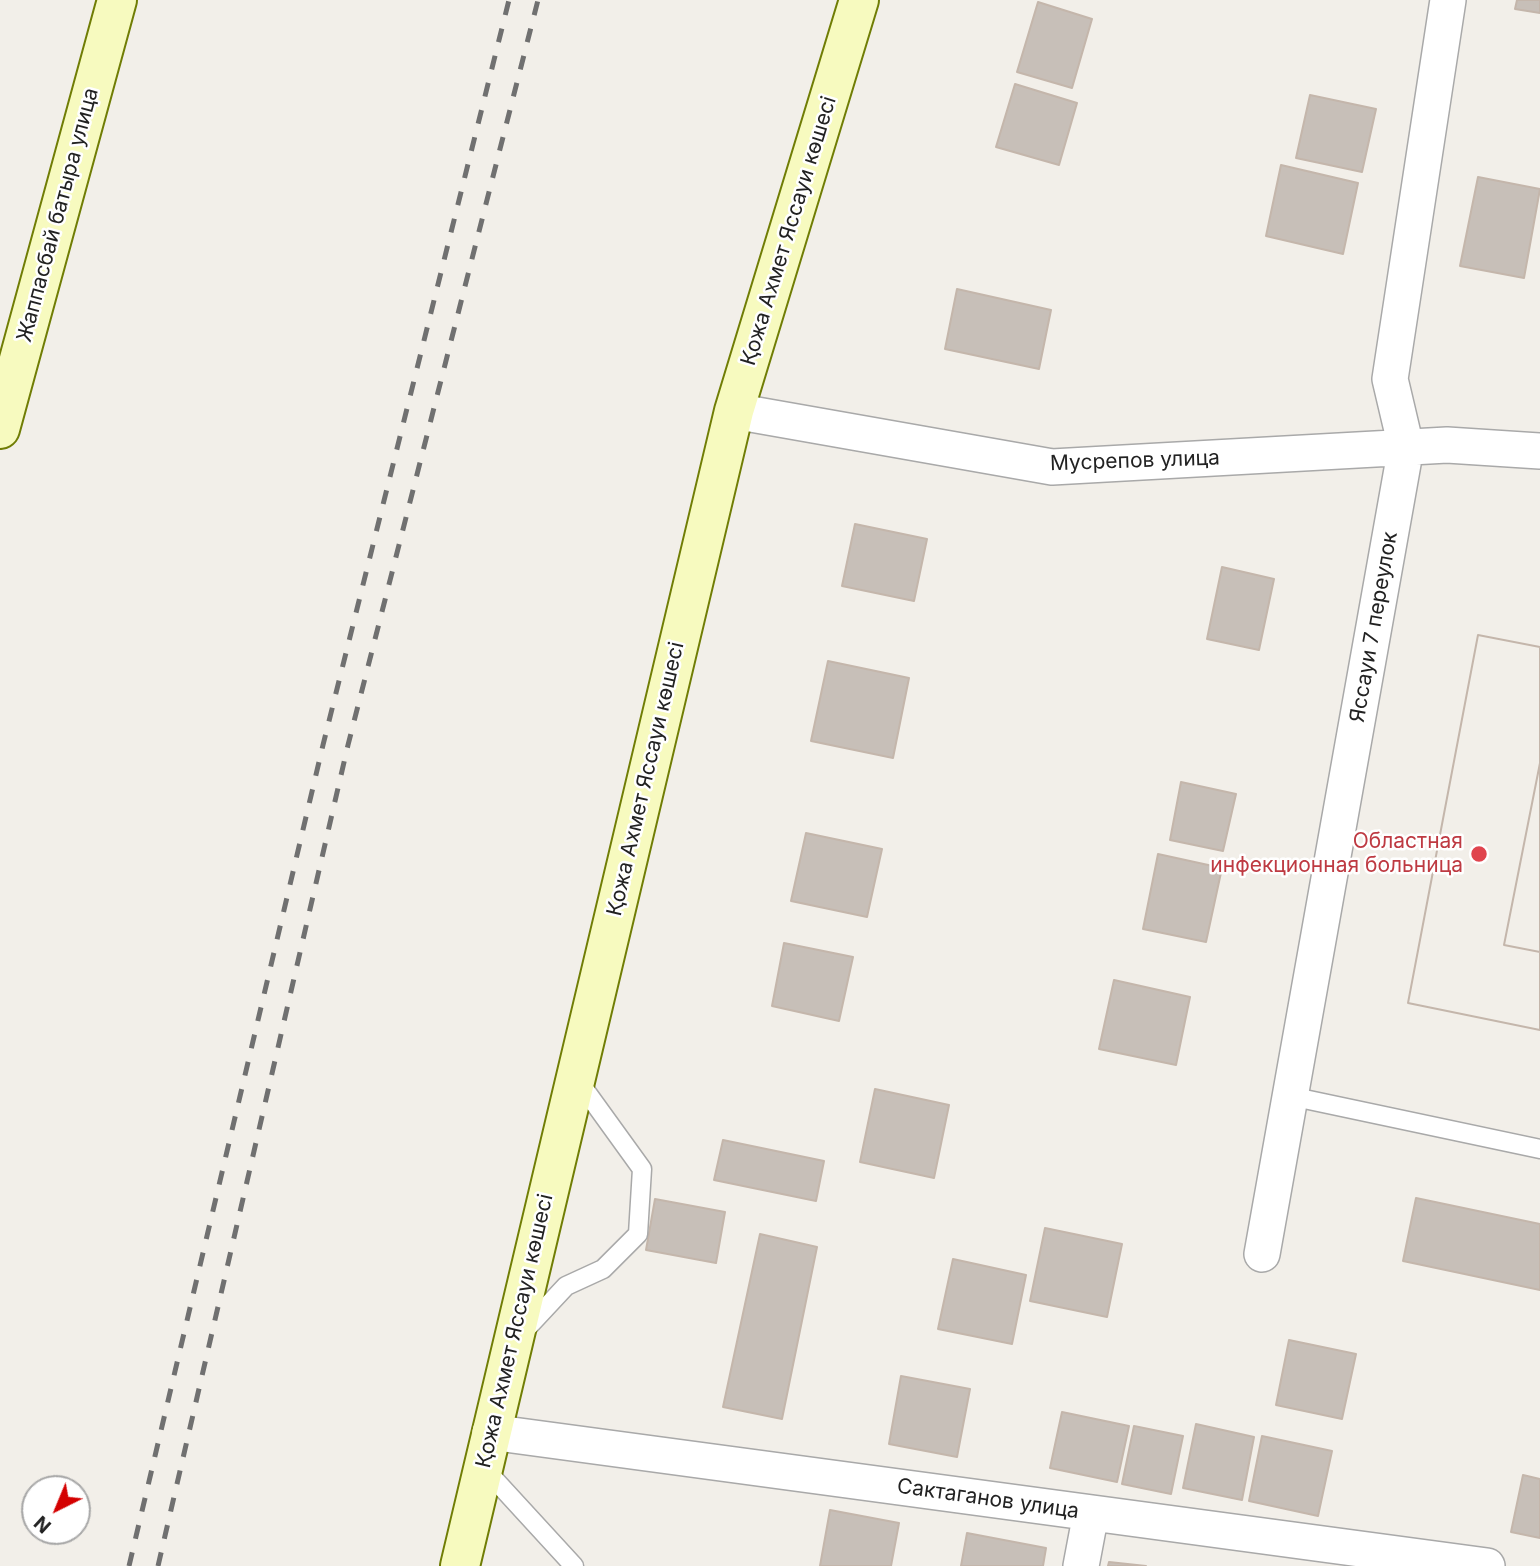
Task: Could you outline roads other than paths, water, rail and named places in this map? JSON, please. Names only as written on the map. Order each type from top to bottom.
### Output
[{"type":"street","name":"Жаппасбай батыра улица","points":[[0,429],[117,0]]},
{"type":"street","name":"Қожа Ахмет Яссауи көшесі","points":[[460,1566],[734,411],[859,0]]},
{"type":"street","name":"Яссауи 7 переулок","points":[[1262,1254],[1406,447],[1390,379],[1448,0]]},
{"type":"street","name":"Мусрепов улица","points":[[734,411],[1052,467],[1447,445],[1540,451]]},
{"type":"street","name":"Сактаганов улица","points":[[486,1449],[1091,1513],[1487,1566]]},
{"type":"street","points":[[1081,1566],[1091,1513]]},
{"type":"lane","points":[[512,1344],[566,1286],[603,1269],[638,1234],[642,1169],[575,1077]]},
{"type":"lane","points":[[1290,1096],[1540,1149]]},
{"type":"lane","points":[[486,1449],[575,1566]]},
{"type":"railway","points":[[129,1566],[323,745],[509,0]]},
{"type":"railway","points":[[158,1566],[348,745],[538,0]]},
{"type":"place","name":"Областная инфекционная больница","points":[[1479,854]]}]
